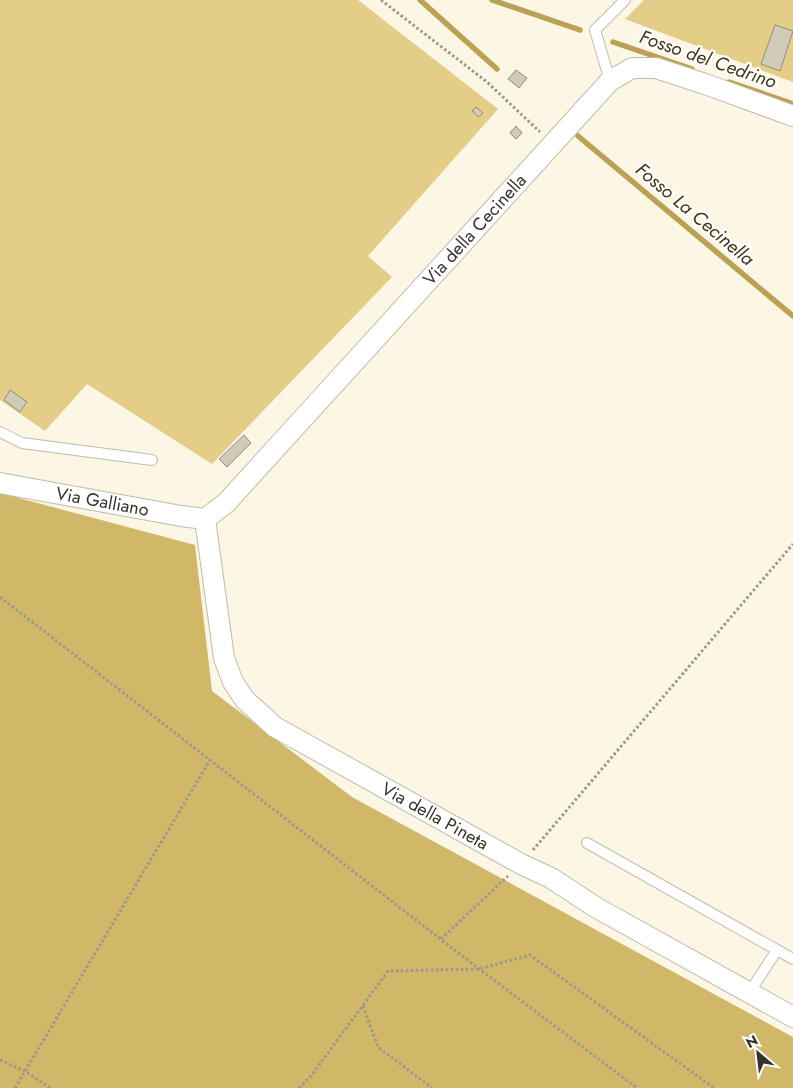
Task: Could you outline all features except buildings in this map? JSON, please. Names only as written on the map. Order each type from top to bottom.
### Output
[{"type":"street","name":"Via della Cecinella","points":[[205,519],[231,497],[610,81],[632,68],[656,68],[793,116]]},
{"type":"street","name":"Via Galliano","points":[[0,483],[205,519]]},
{"type":"street","name":"Via della Pineta","points":[[205,519],[224,658],[233,682],[245,700],[275,727],[521,864],[551,878],[597,908],[793,1017]]},
{"type":"lane","points":[[610,81],[595,30],[626,0]]},
{"type":"lane","points":[[0,432],[22,443],[152,460]]},
{"type":"lane","points":[[587,843],[793,959]]},
{"type":"lane","points":[[749,993],[778,950]]},
{"type":"path","points":[[381,0],[487,82],[553,144]]},
{"type":"path","points":[[441,939],[521,864],[793,544]]},
{"type":"path","points":[[0,597],[479,969],[636,1088]]},
{"type":"path","points":[[15,1088],[210,760]]},
{"type":"path","points":[[299,1088],[388,971],[479,969],[530,955],[714,1088]]},
{"type":"path","points":[[363,1005],[378,1047],[432,1088]]},
{"type":"path","points":[[0,1060],[25,1071],[50,1088]]},
{"type":"shaded area","points":[[0,0],[358,0],[498,109],[368,256],[392,277],[212,464],[87,384],[45,431],[0,400]]},
{"type":"shaded area","points":[[644,0],[793,0],[793,82],[625,19]]},
{"type":"shaded area","points":[[0,493],[195,545],[212,691],[352,797],[793,1037],[793,1088],[0,1088]]},
{"type":"waterway","name":"Fosso La Cecinella","points":[[420,0],[497,69]]},
{"type":"waterway","name":"Fosso del Cedrino","points":[[492,0],[580,30]]},
{"type":"waterway","name":"Fosso del Cedrino","points":[[613,42],[692,69]]},
{"type":"waterway","name":"Fosso del Cedrino","points":[[729,82],[793,104]]},
{"type":"waterway","name":"Fosso La Cecinella","points":[[578,136],[793,316]]}]
